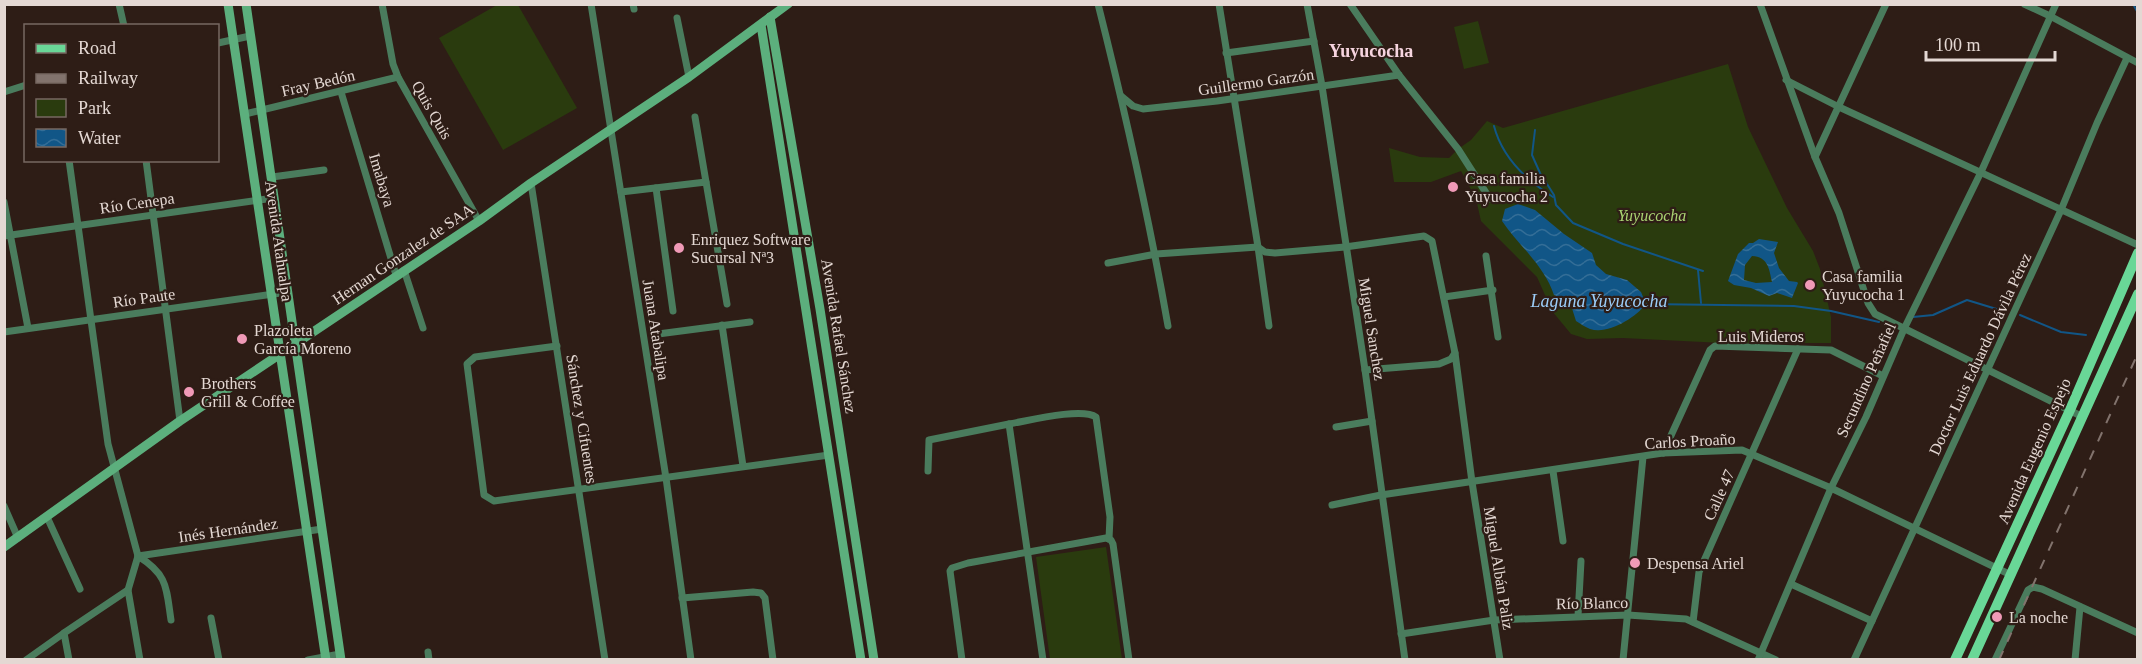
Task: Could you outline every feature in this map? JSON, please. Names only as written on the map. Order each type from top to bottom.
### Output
[{"type":"main road","name":"Avenida Eugenio Espejo","points":[[1955,660],[2070,410],[2138,253]]},
{"type":"main road","name":"Avenida Eugenio Espejo","points":[[1972,660],[2138,294]]},
{"type":"street","points":[[119,4],[124,24]]},
{"type":"street","name":"Avenida Atahualpa","points":[[228,4],[326,658]]},
{"type":"street","name":"Avenida Atahualpa","points":[[246,4],[341,657]]},
{"type":"street","name":"Quis Quis","points":[[382,4],[393,64],[398,77],[479,221]]},
{"type":"street","name":"Juana Atabalipa","points":[[591,4],[666,478],[691,660]]},
{"type":"street","name":"Hernan Gonzalez de SAA","points":[[4,546],[180,421],[689,77],[788,4]]},
{"type":"street","points":[[1098,4],[1156,254],[1168,326]]},
{"type":"street","points":[[1219,4],[1269,326]]},
{"type":"street","name":"Miguel Sanchez","points":[[1307,4],[1322,86],[1365,370],[1405,660]]},
{"type":"street","points":[[1350,4],[1399,75],[1458,149],[1490,199]]},
{"type":"street","points":[[1760,4],[1815,157],[1839,213],[1871,309],[1875,314],[1904,329],[2081,416]]},
{"type":"street","points":[[1815,157],[1886,4]]},
{"type":"street","points":[[2024,4],[2138,63]]},
{"type":"street","name":"Secundino Peñafiel","points":[[1759,656],[1831,488],[1866,417],[1904,329],[1981,172],[2056,4]]},
{"type":"street","name":"Avenida Rafael Sánchez","points":[[771,17],[820,309],[874,660]]},
{"type":"street","points":[[677,18],[689,77]]},
{"type":"street","name":"Avenida Rafael Sánchez","points":[[761,25],[861,660]]},
{"type":"street","points":[[219,43],[250,36]]},
{"type":"street","points":[[1226,53],[1314,41]]},
{"type":"street","name":"Doctor Luis Eduardo Dávila Pérez","points":[[1854,660],[2061,210],[2127,58]]},
{"type":"street","name":"Guillermo Garzón","points":[[1121,96],[1133,106],[1143,109],[1233,99],[1399,75]]},
{"type":"street","name":"Fray Bedón","points":[[245,114],[398,77]]},
{"type":"street","points":[[1786,80],[1839,107],[2138,245]]},
{"type":"street","points":[[4,92],[24,86]]},
{"type":"street","name":"Imabaya","points":[[341,92],[400,273],[423,328]]},
{"type":"street","points":[[695,117],[727,304]]},
{"type":"street","points":[[69,162],[90,320],[114,469],[138,556],[128,590],[140,660]]},
{"type":"street","points":[[146,162],[180,421]]},
{"type":"street","points":[[272,177],[324,170]]},
{"type":"street","points":[[621,192],[706,182]]},
{"type":"street","name":"Sánchez y Cifuentes","points":[[531,183],[605,660]]},
{"type":"street","points":[[656,188],[673,311]]},
{"type":"street","name":"Río Cenepa","points":[[7,236],[274,198]]},
{"type":"street","points":[[4,202],[7,236],[28,328]]},
{"type":"street","name":"Miguel Albán Paliz","points":[[1345,247],[1424,236],[1432,241],[1455,353],[1472,482],[1500,660]]},
{"type":"street","points":[[1108,264],[1156,254],[1258,247],[1265,252],[1275,253],[1345,247]]},
{"type":"street","points":[[1486,256],[1498,337]]},
{"type":"street","points":[[1444,297],[1492,290]]},
{"type":"street","name":"Río Paute","points":[[4,332],[288,292]]},
{"type":"street","points":[[658,334],[750,322]]},
{"type":"street","points":[[722,325],[743,466]]},
{"type":"street","points":[[557,346],[475,357],[467,364],[484,495],[494,501],[829,455]]},
{"type":"street","name":"Luis Mideros","points":[[1663,453],[1710,350],[1715,346],[1831,350],[1883,376]]},
{"type":"street","name":"Calle 47","points":[[1693,622],[1699,572],[1798,349]]},
{"type":"street","points":[[1365,370],[1439,364],[1451,359],[1455,353]]},
{"type":"street","points":[[928,471],[930,440],[1009,424],[1091,413],[1096,417],[1110,518],[1105,539]]},
{"type":"street","points":[[1336,427],[1372,421]]},
{"type":"street","points":[[1009,424],[1043,660]]},
{"type":"street","name":"Carlos Proaño","points":[[1332,504],[1663,453],[1742,450],[1831,488],[2011,575]]},
{"type":"street","points":[[1623,660],[1643,457]]},
{"type":"street","points":[[1553,471],[1563,541]]},
{"type":"street","points":[[4,506],[18,538]]},
{"type":"street","points":[[47,517],[80,589]]},
{"type":"street","name":"Inés Hernández","points":[[138,556],[322,530]]},
{"type":"street","points":[[962,660],[950,571],[952,568],[968,563],[1105,539],[1113,544],[1129,660]]},
{"type":"street","points":[[138,556],[161,574],[168,596],[171,620]]},
{"type":"street","points":[[1578,616],[1581,561]]},
{"type":"street","points":[[1791,584],[1872,621]]},
{"type":"street","points":[[1995,660],[2028,590],[2033,587],[2138,633]]},
{"type":"street","points":[[26,660],[128,590]]},
{"type":"street","points":[[682,598],[761,593],[765,598],[773,660]]},
{"type":"street","points":[[2074,660],[2080,607]]},
{"type":"street","name":"Río Blanco","points":[[1401,634],[1494,620],[1628,615],[1686,619],[1759,656],[1776,660]]},
{"type":"street","points":[[211,618],[219,660]]},
{"type":"street","points":[[64,633],[69,660]]},
{"type":"street","points":[[308,660],[341,657]]},
{"type":"green space","points":[[497,5],[518,5],[577,108],[503,150],[439,38]]},
{"type":"green space","points":[[1478,21],[1489,63],[1464,69],[1454,27]]},
{"type":"green space","name":"Yuyucocha","points":[[1728,64],[1748,127],[1787,208],[1813,251],[1820,269],[1831,317],[1831,343],[1587,339],[1571,334],[1552,311],[1537,277],[1481,221],[1476,199],[1461,171],[1431,182],[1394,182],[1389,148],[1420,157],[1449,158],[1471,140],[1487,121],[1503,128]]},
{"type":"green space","points":[[1106,547],[1122,659],[1050,659],[1036,557]]},
{"type":"water","name":"Laguna Yuyucocha","points":[[1518,204],[1535,210],[1592,253],[1596,265],[1606,274],[1627,280],[1641,292],[1646,304],[1628,320],[1605,330],[1590,329],[1576,321],[1570,302],[1554,295],[1538,265],[1502,221],[1505,209]]},
{"type":"water","points":[[1759,239],[1778,242],[1774,253],[1779,268],[1789,281],[1798,283],[1792,298],[1777,293],[1769,296],[1728,281],[1738,254],[1749,243]],"holes":[[[1752,256],[1767,264],[1772,282],[1756,283],[1744,280],[1745,265]]]},
{"type":"waterway","points":[[2133,4],[2138,13]]},
{"type":"waterway","points":[[1494,126],[1503,148],[1516,167],[1553,197]]},
{"type":"waterway","points":[[1535,130],[1532,155],[1554,195],[1556,205],[1573,223],[1623,244],[1703,271]]},
{"type":"waterway","points":[[1698,270],[1701,303]]},
{"type":"waterway","points":[[1913,317],[1933,315],[1967,300],[2003,311]]},
{"type":"waterway","points":[[1646,304],[1794,306],[1831,311],[1879,322]]},
{"type":"waterway","points":[[2020,315],[2061,332],[2086,335]]},
{"type":"railway","points":[[1999,660],[2138,353]]},
{"type":"place","name":"Casa familia Yuyucocha 2","points":[[1453,187]]},
{"type":"place","name":"Enriquez Software Sucursal Nª3","points":[[679,248]]},
{"type":"place","name":"Casa familia Yuyucocha 1","points":[[1810,285]]},
{"type":"place","name":"Plazoleta García Moreno","points":[[242,339]]},
{"type":"place","name":"Brothers Grill & Coffee","points":[[189,392]]},
{"type":"place","name":"Despensa Ariel","points":[[1635,563]]},
{"type":"place","name":"La noche","points":[[1997,617]]},
{"type":"district","name":"Yuyucocha","points":[[1371,51]]}]
